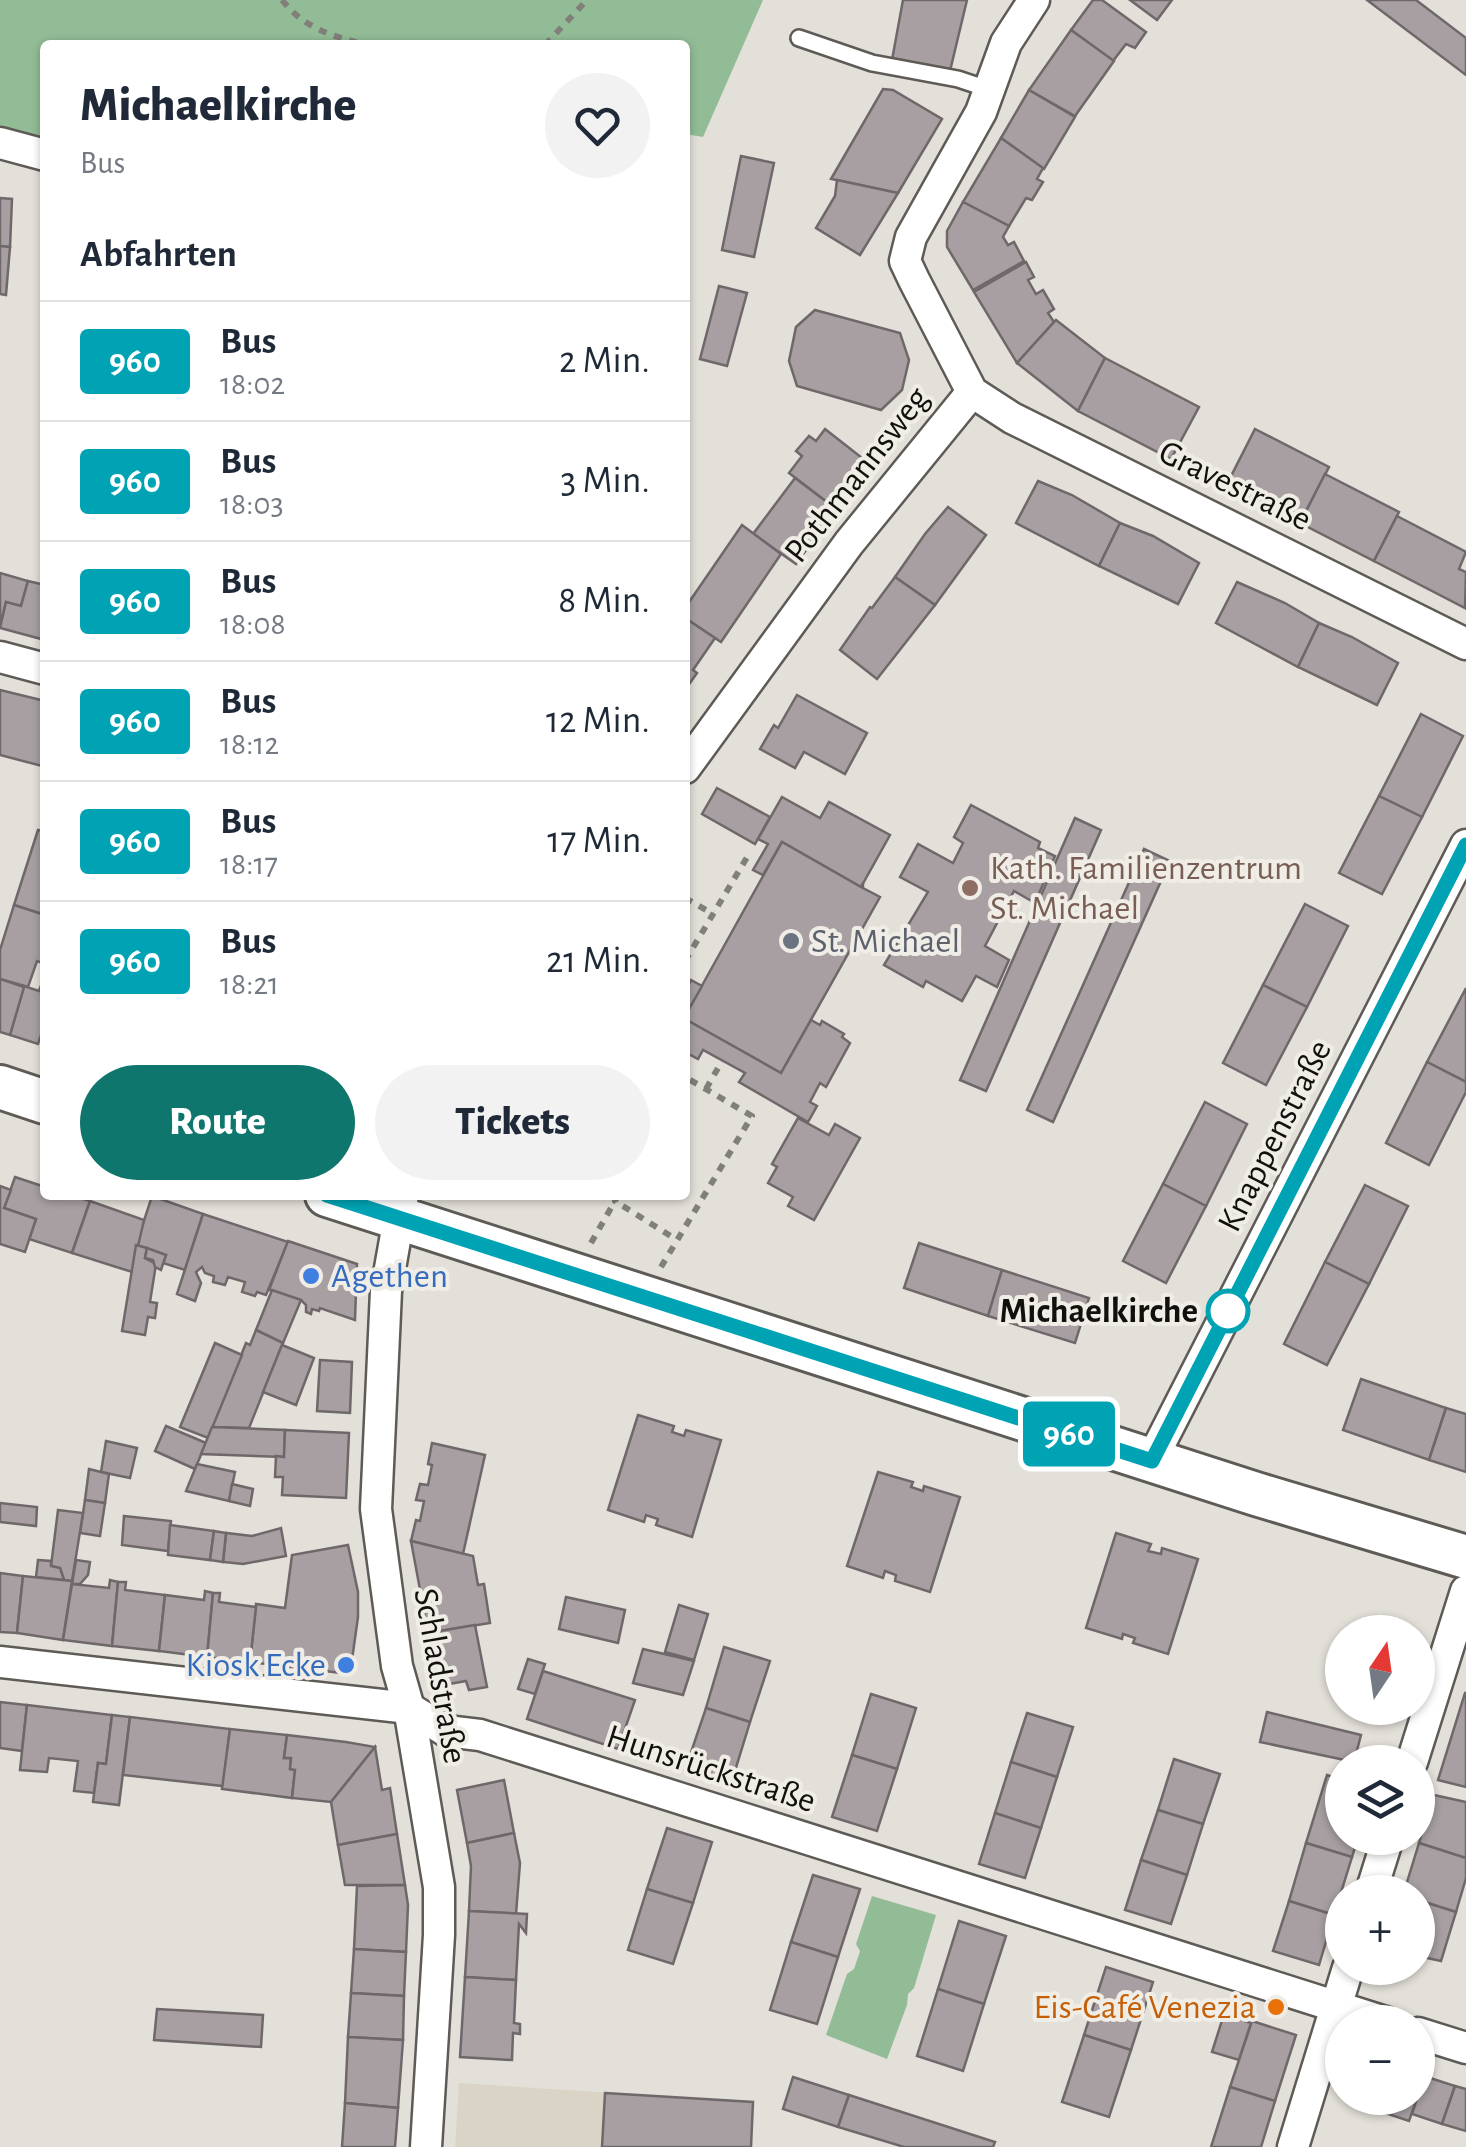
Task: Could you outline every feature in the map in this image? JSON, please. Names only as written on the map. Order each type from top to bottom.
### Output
[{"type":"street","name":"Pothmannsweg","points":[[690,761],[849,543],[972,392],[905,262],[905,252],[991,90],[1006,42],[1034,0]]},
{"type":"street","points":[[0,143],[40,155]]},
{"type":"street","name":"Gravestraße","points":[[972,392],[1012,418],[1466,644]]},
{"type":"street","points":[[0,658],[40,668]]},
{"type":"street","name":"Knappenstraße","points":[[1152,1461],[1466,845]]},
{"type":"street","points":[[0,1086],[40,1100]]},
{"type":"street","points":[[360,1200],[400,1206],[1152,1461],[1466,1557]]},
{"type":"street","name":"Schladstraße","points":[[400,1206],[386,1292],[376,1509],[397,1666],[409,1708],[440,1911],[426,2147]]},
{"type":"street","points":[[1417,1745],[1466,1591]]},
{"type":"street","name":"Hunsrückstraße","points":[[0,1662],[409,1708],[446,1730],[480,1736],[1325,2005]]},
{"type":"street","points":[[1435,2038],[1466,2048]]},
{"type":"street","points":[[1293,2147],[1325,2044]]},
{"type":"lane","points":[[799,38],[872,63],[958,79],[991,90]]},
{"type":"path","points":[[282,0],[316,30],[350,40]]},
{"type":"path","points":[[549,40],[587,0]]},
{"type":"path","points":[[690,953],[749,854]]},
{"type":"path","points":[[690,901],[713,914]]},
{"type":"path","points":[[706,1089],[722,1061]]},
{"type":"path","points":[[616,1200],[677,1240],[752,1116],[690,1083]]},
{"type":"shaded area","points":[[459,2083],[753,2102],[751,2147],[455,2147]]},
{"type":"green space","points":[[0,0],[763,0],[703,137],[690,135],[690,40],[40,40],[40,155],[0,145]]},
{"type":"green space","points":[[872,1896],[936,1915],[887,2059],[826,2035],[847,1974],[854,1969],[860,1951],[856,1944]]},
{"type":"building","points":[[903,0],[967,0],[950,71],[892,60]]},
{"type":"building","points":[[1093,0],[1102,0],[1146,32],[1135,48],[1126,44],[1113,61],[1071,30]]},
{"type":"building","points":[[1130,0],[1172,0],[1157,20]]},
{"type":"building","points":[[1367,0],[1416,0],[1466,38],[1466,75]]},
{"type":"building","points":[[1071,30],[1114,61],[1075,116],[1029,90]]},
{"type":"building","points":[[883,89],[893,90],[942,119],[898,193],[831,179]]},
{"type":"building","points":[[1029,90],[1075,117],[1044,169],[1001,138]]},
{"type":"building","points":[[1001,138],[1043,168],[1037,179],[1043,182],[1032,200],[1026,198],[1009,226],[963,202]]},
{"type":"building","points":[[741,156],[774,163],[754,257],[722,250]]},
{"type":"building","points":[[837,180],[898,193],[860,255],[816,228],[835,196]]},
{"type":"building","points":[[0,198],[12,199],[10,247],[0,246]]},
{"type":"building","points":[[963,202],[1009,226],[1003,237],[1008,245],[1014,242],[1024,261],[973,290],[947,247],[947,231]]},
{"type":"building","points":[[0,246],[10,247],[6,295],[0,294]]},
{"type":"building","points":[[1026,262],[1034,277],[1028,280],[1036,294],[1043,290],[1054,309],[1048,313],[1054,322],[1017,363],[974,292]]},
{"type":"building","points":[[719,286],[747,293],[727,366],[700,359]]},
{"type":"building","points":[[815,310],[900,333],[909,360],[902,390],[881,410],[797,386],[789,361],[796,327]]},
{"type":"building","points":[[1056,320],[1105,358],[1078,411],[1017,363]]},
{"type":"building","points":[[1105,358],[1199,407],[1171,459],[1078,411]]},
{"type":"building","points":[[825,429],[871,465],[836,509],[789,473],[802,456],[796,451],[809,436],[816,441]]},
{"type":"building","points":[[1255,429],[1329,467],[1300,523],[1226,486]]},
{"type":"building","points":[[1325,474],[1399,512],[1374,561],[1300,523]]},
{"type":"building","points":[[795,478],[836,509],[796,564],[753,534]]},
{"type":"building","points":[[1038,481],[1072,495],[1120,523],[1099,566],[1016,523]]},
{"type":"building","points":[[948,507],[986,535],[935,605],[895,577]]},
{"type":"building","points":[[1397,516],[1466,552],[1459,569],[1466,572],[1465,608],[1374,561]]},
{"type":"building","points":[[1120,523],[1153,536],[1199,563],[1178,604],[1099,566]]},
{"type":"building","points":[[742,525],[781,554],[721,642],[690,621],[690,601]]},
{"type":"building","points":[[0,573],[28,581],[21,606],[6,602],[0,626]]},
{"type":"building","points":[[895,577],[935,605],[877,679],[840,650]]},
{"type":"building","points":[[28,581],[40,584],[40,639],[0,628],[6,602],[21,606]]},
{"type":"building","points":[[1237,582],[1319,623],[1298,667],[1216,623]]},
{"type":"building","points":[[690,621],[715,638],[693,670],[697,673],[690,683]]},
{"type":"building","points":[[1319,623],[1398,663],[1377,705],[1298,667]]},
{"type":"building","points":[[0,690],[40,700],[40,765],[0,755]]},
{"type":"building","points":[[797,695],[867,733],[845,774],[804,752],[795,768],[760,749]]},
{"type":"building","points":[[1421,714],[1463,736],[1422,817],[1379,796]]},
{"type":"building","points":[[717,788],[770,817],[755,844],[702,814]]},
{"type":"building","points":[[1379,796],[1422,817],[1382,894],[1339,873]]},
{"type":"building","points":[[782,797],[820,818],[829,802],[890,835],[861,887],[782,842],[763,875],[753,870],[768,844],[758,839]]},
{"type":"building","points":[[971,805],[1040,842],[1038,848],[1055,856],[1035,903],[1014,891],[985,946],[1009,960],[997,987],[976,976],[962,1001],[926,981],[923,987],[884,965],[928,892],[900,877],[918,844],[953,863],[963,843],[954,837]]},
{"type":"building","points":[[1075,818],[1101,830],[986,1091],[960,1080]]},
{"type":"building","points":[[38,830],[40,830],[40,913],[14,905]]},
{"type":"building","name":"St. Michael","points":[[782,842],[861,887],[863,883],[863,888],[880,897],[781,1073],[690,1022],[690,1007]]},
{"type":"building","points":[[1144,849],[1170,861],[1053,1122],[1027,1110]]},
{"type":"building","points":[[1305,904],[1348,926],[1307,1007],[1263,985]]},
{"type":"building","points":[[14,905],[40,913],[40,962],[37,961],[28,987],[0,979],[0,950]]},
{"type":"building","points":[[0,979],[24,987],[10,1035],[0,1032]]},
{"type":"building","points":[[690,982],[702,986],[690,1007]]},
{"type":"building","points":[[1263,985],[1307,1007],[1266,1085],[1223,1063]]},
{"type":"building","points":[[24,986],[39,991],[38,1044],[10,1035]]},
{"type":"building","points":[[1466,988],[1466,1082],[1427,1062]]},
{"type":"building","points":[[811,1020],[820,1025],[822,1021],[844,1034],[842,1037],[850,1043],[826,1087],[820,1083],[810,1102],[817,1106],[808,1122],[739,1082],[745,1073],[703,1050],[698,1059],[690,1055],[690,1022],[781,1073]]},
{"type":"building","points":[[1427,1062],[1466,1082],[1466,1092],[1429,1165],[1386,1143]]},
{"type":"building","points":[[1205,1102],[1247,1124],[1206,1206],[1163,1184]]},
{"type":"building","points":[[798,1118],[829,1135],[835,1124],[860,1138],[814,1220],[788,1206],[793,1197],[768,1183],[777,1167],[772,1164]]},
{"type":"building","points":[[15,1177],[40,1185],[40,1200],[90,1201],[72,1253],[29,1239],[36,1219],[4,1208]]},
{"type":"building","points":[[1163,1184],[1206,1206],[1166,1283],[1123,1261]]},
{"type":"building","points":[[1365,1185],[1408,1206],[1369,1284],[1325,1262]]},
{"type":"building","points":[[0,1186],[11,1190],[4,1208],[36,1219],[25,1252],[0,1244]]},
{"type":"building","points":[[151,1200],[163,1200],[203,1214],[185,1270],[163,1263],[166,1255],[136,1245]]},
{"type":"building","points":[[90,1201],[144,1220],[132,1272],[72,1253]]},
{"type":"building","points":[[203,1214],[288,1242],[266,1295],[242,1292],[245,1282],[228,1277],[225,1285],[213,1282],[214,1276],[202,1267],[196,1272],[201,1283],[195,1301],[177,1294]]},
{"type":"building","points":[[288,1241],[357,1264],[355,1320],[320,1308],[312,1309],[311,1314],[301,1300],[269,1290]]},
{"type":"building","points":[[919,1243],[1002,1270],[988,1316],[904,1288]]},
{"type":"building","points":[[136,1245],[147,1248],[145,1258],[156,1264],[150,1302],[157,1303],[155,1318],[148,1317],[145,1335],[122,1331]]},
{"type":"building","points":[[147,1248],[166,1255],[161,1270],[153,1260],[145,1258]]},
{"type":"building","points":[[1325,1262],[1369,1284],[1327,1365],[1284,1344]]},
{"type":"building","points":[[1002,1270],[1089,1298],[1075,1343],[988,1316]]},
{"type":"building","points":[[272,1290],[301,1300],[283,1343],[256,1330]]},
{"type":"building","points":[[256,1330],[283,1343],[249,1428],[212,1427],[246,1343],[250,1345]]},
{"type":"building","points":[[215,1343],[242,1355],[208,1438],[180,1427]]},
{"type":"building","points":[[282,1345],[314,1358],[296,1405],[263,1392]]},
{"type":"building","points":[[320,1360],[352,1362],[350,1413],[317,1411]]},
{"type":"building","points":[[1361,1379],[1446,1408],[1429,1460],[1343,1430]]},
{"type":"building","points":[[1446,1408],[1466,1414],[1466,1472],[1429,1460]]},
{"type":"building","points":[[638,1415],[674,1426],[672,1432],[684,1436],[686,1430],[721,1440],[692,1537],[656,1525],[658,1519],[646,1515],[644,1522],[608,1510]]},
{"type":"building","points":[[166,1426],[206,1443],[195,1469],[155,1451]]},
{"type":"building","points":[[212,1427],[285,1430],[284,1457],[201,1454]]},
{"type":"building","points":[[285,1430],[349,1433],[346,1498],[282,1495],[283,1477],[275,1477],[276,1456],[284,1457]]},
{"type":"building","points":[[106,1441],[137,1448],[130,1478],[101,1472]]},
{"type":"building","points":[[432,1443],[485,1455],[463,1554],[411,1541],[424,1501],[416,1500],[420,1484],[428,1485]]},
{"type":"building","points":[[197,1464],[235,1472],[229,1501],[186,1491]]},
{"type":"building","points":[[89,1469],[109,1474],[105,1503],[85,1500]]},
{"type":"building","points":[[878,1472],[913,1482],[911,1487],[923,1491],[924,1486],[960,1497],[930,1592],[895,1581],[896,1575],[885,1571],[883,1578],[847,1566]]},
{"type":"building","points":[[232,1484],[253,1489],[250,1506],[229,1501]]},
{"type":"building","points":[[85,1500],[105,1503],[100,1536],[80,1533]]},
{"type":"building","points":[[0,1503],[37,1507],[36,1526],[0,1522]]},
{"type":"building","points":[[58,1510],[83,1513],[72,1581],[64,1580],[60,1568],[51,1566]]},
{"type":"building","points":[[124,1516],[171,1521],[168,1551],[122,1545]]},
{"type":"building","points":[[170,1525],[214,1531],[210,1560],[168,1555]]},
{"type":"building","points":[[281,1528],[286,1556],[243,1564],[223,1562],[226,1533],[252,1536]]},
{"type":"building","points":[[214,1531],[226,1533],[223,1562],[210,1560]]},
{"type":"building","points":[[1116,1533],[1151,1544],[1148,1551],[1161,1554],[1162,1548],[1198,1559],[1168,1654],[1133,1643],[1135,1638],[1123,1634],[1122,1639],[1086,1628]]},
{"type":"building","points":[[411,1541],[473,1556],[478,1585],[484,1584],[490,1623],[428,1633]]},
{"type":"building","points":[[348,1545],[358,1592],[350,1674],[250,1662],[256,1604],[285,1608],[292,1555]]},
{"type":"building","points":[[38,1560],[51,1561],[51,1566],[60,1568],[64,1580],[36,1577]]},
{"type":"building","points":[[76,1560],[90,1562],[88,1575],[80,1584],[72,1584]]},
{"type":"building","points":[[0,1573],[23,1576],[17,1633],[0,1632]]},
{"type":"building","points":[[23,1576],[72,1581],[63,1640],[17,1633]]},
{"type":"building","points":[[110,1580],[118,1582],[112,1646],[63,1640],[72,1584],[109,1588]]},
{"type":"building","points":[[118,1582],[126,1582],[125,1590],[165,1595],[159,1651],[112,1646]]},
{"type":"building","points":[[205,1591],[213,1593],[207,1657],[159,1651],[165,1595],[204,1600]]},
{"type":"building","points":[[213,1593],[220,1593],[219,1602],[256,1607],[250,1662],[207,1657]]},
{"type":"building","points":[[566,1597],[625,1610],[618,1643],[559,1629]]},
{"type":"building","points":[[679,1605],[708,1614],[694,1660],[665,1652]]},
{"type":"building","points":[[475,1625],[487,1687],[469,1690],[466,1681],[438,1686],[428,1633]]},
{"type":"building","points":[[724,1647],[770,1661],[750,1722],[706,1708]]},
{"type":"building","points":[[643,1649],[694,1661],[683,1695],[633,1683]]},
{"type":"building","points":[[528,1659],[545,1664],[535,1694],[518,1689]]},
{"type":"building","points":[[543,1671],[635,1700],[618,1749],[527,1719]]},
{"type":"building","points":[[1466,1693],[1466,1787],[1438,1780]]},
{"type":"building","points":[[871,1694],[916,1708],[897,1769],[852,1755]]},
{"type":"building","points":[[0,1702],[27,1705],[22,1751],[0,1748]]},
{"type":"building","points":[[27,1705],[112,1715],[106,1764],[98,1763],[94,1793],[74,1791],[78,1761],[49,1758],[47,1772],[20,1770]]},
{"type":"building","points":[[706,1708],[750,1722],[731,1784],[685,1770]]},
{"type":"building","points":[[1267,1712],[1361,1735],[1358,1745],[1325,1745],[1325,1756],[1260,1742]]},
{"type":"building","points":[[1027,1713],[1073,1727],[1057,1777],[1011,1762]]},
{"type":"building","points":[[112,1715],[130,1717],[119,1805],[93,1802],[98,1763],[106,1764]]},
{"type":"building","points":[[130,1717],[230,1729],[223,1786],[123,1775]]},
{"type":"building","points":[[230,1729],[287,1735],[284,1758],[291,1758],[290,1769],[295,1770],[292,1798],[222,1789]]},
{"type":"building","points":[[287,1735],[375,1747],[331,1802],[292,1798],[295,1770],[290,1769],[291,1758],[284,1758]]},
{"type":"building","points":[[375,1747],[382,1790],[390,1788],[397,1834],[338,1845],[331,1802]]},
{"type":"building","points":[[852,1755],[897,1769],[877,1831],[832,1817]]},
{"type":"building","points":[[1174,1759],[1220,1774],[1203,1824],[1158,1810]]},
{"type":"building","points":[[1011,1762],[1057,1777],[1041,1828],[995,1813]]},
{"type":"building","points":[[504,1780],[514,1833],[467,1843],[457,1790]]},
{"type":"building","points":[[1325,1781],[1325,1849],[1306,1843]]},
{"type":"building","points":[[1435,1795],[1466,1802],[1466,1858],[1435,1848]]},
{"type":"building","points":[[1158,1810],[1203,1824],[1187,1875],[1141,1860]]},
{"type":"building","points":[[995,1813],[1041,1828],[1025,1878],[979,1864]]},
{"type":"building","points":[[667,1828],[712,1842],[693,1903],[647,1889]]},
{"type":"building","points":[[514,1833],[520,1863],[516,1914],[469,1911],[471,1866],[467,1843]]},
{"type":"building","points":[[397,1834],[405,1885],[345,1885],[338,1845]]},
{"type":"building","points":[[1306,1843],[1325,1849],[1325,1855],[1352,1857],[1346,1875],[1325,1875],[1325,1912],[1289,1901]]},
{"type":"building","points":[[1435,1848],[1466,1858],[1466,1878],[1456,1912],[1435,1905],[1435,1875],[1409,1875],[1415,1855],[1435,1855]]},
{"type":"building","points":[[1141,1860],[1187,1875],[1171,1924],[1125,1910]]},
{"type":"building","points":[[813,1875],[860,1889],[838,1957],[791,1942]]},
{"type":"building","points":[[405,1885],[406,1952],[354,1949],[357,1886]]},
{"type":"building","points":[[647,1889],[693,1903],[673,1964],[628,1950]]},
{"type":"building","points":[[1289,1901],[1325,1912],[1325,1945],[1319,1965],[1273,1951]]},
{"type":"building","points":[[1435,1905],[1456,1912],[1441,1961],[1435,1960]]},
{"type":"building","points":[[469,1911],[527,1914],[526,1933],[519,1924],[516,1980],[465,1977]]},
{"type":"building","points":[[959,1921],[1006,1936],[984,2004],[938,1989]]},
{"type":"building","points":[[791,1942],[838,1957],[817,2024],[770,2010]]},
{"type":"building","points":[[354,1949],[406,1952],[404,1996],[351,1993]]},
{"type":"building","points":[[1106,1967],[1153,1982],[1131,2050],[1084,2035]]},
{"type":"building","points":[[465,1977],[516,1980],[514,2023],[520,2024],[520,2034],[513,2033],[512,2060],[460,2057]]},
{"type":"building","points":[[938,1989],[984,2004],[963,2071],[917,2056]]},
{"type":"building","points":[[351,1993],[404,1996],[403,2040],[348,2037]]},
{"type":"building","points":[[157,2009],[263,2015],[261,2047],[154,2040]]},
{"type":"building","points":[[1224,2014],[1251,2023],[1239,2060],[1212,2052]]},
{"type":"building","points":[[1252,2021],[1296,2035],[1275,2101],[1230,2087]]},
{"type":"building","points":[[1084,2035],[1131,2050],[1109,2117],[1062,2102]]},
{"type":"building","points":[[348,2037],[403,2040],[398,2108],[345,2103]]},
{"type":"building","points":[[793,2077],[849,2095],[838,2127],[783,2109]]},
{"type":"building","points":[[1435,2080],[1455,2086],[1442,2124],[1415,2115],[1435,2115]]},
{"type":"building","points":[[1455,2086],[1466,2089],[1466,2131],[1442,2124]]},
{"type":"building","points":[[1230,2087],[1275,2101],[1261,2147],[1211,2147]]},
{"type":"building","points":[[605,2093],[753,2102],[751,2147],[602,2147]]},
{"type":"building","points":[[849,2095],[995,2142],[993,2147],[904,2147],[838,2127]]},
{"type":"building","points":[[345,2103],[398,2108],[395,2147],[342,2147]]},
{"type":"bus line","name":"960","points":[[343,1200],[1152,1461],[1466,845]]},
{"type":"place","name":"Kath. Familienzentrum St. Michael","points":[[970,888]]},
{"type":"place","name":"St. Michael","points":[[791,941]]},
{"type":"place","name":"Agethen","points":[[311,1276]]},
{"type":"place","name":"Michaelkirche","points":[[1228,1311]]},
{"type":"place","name":"Kiosk Ecke","points":[[346,1665]]},
{"type":"place","name":"Eis-Café Venezia","points":[[1276,2007]]}]
